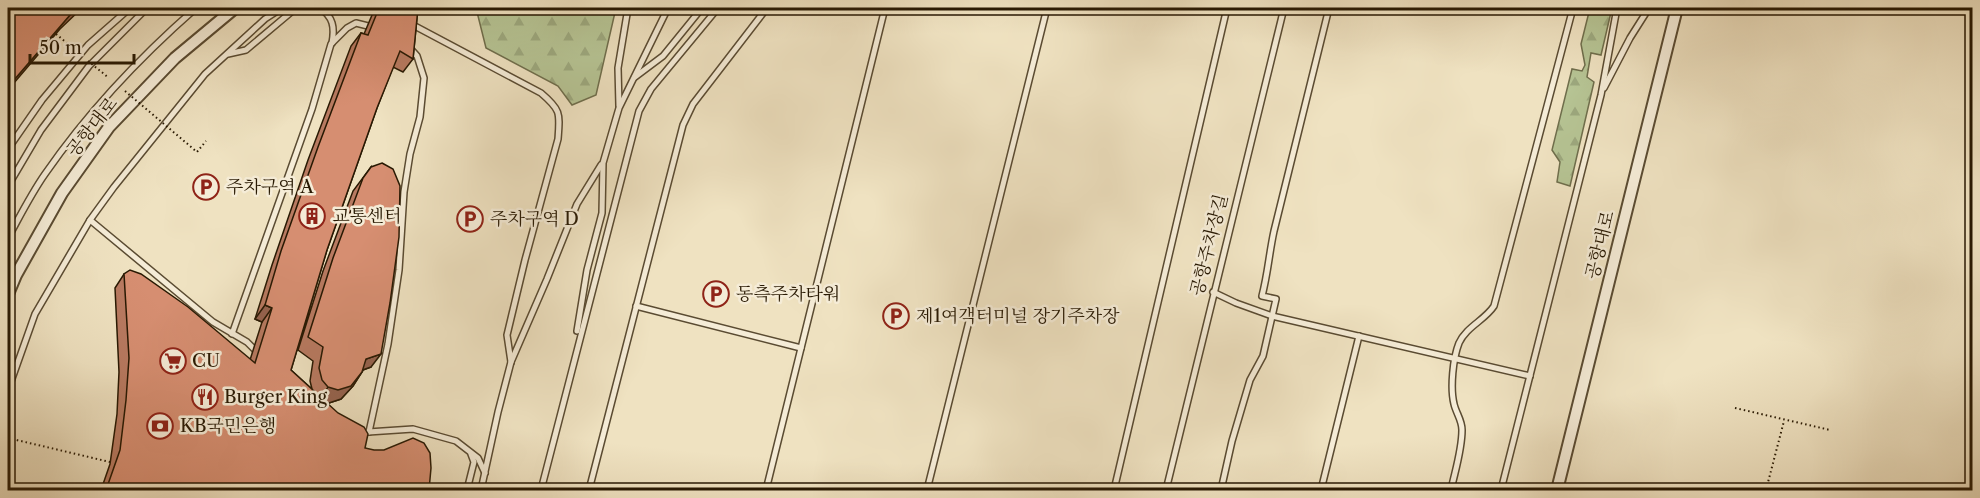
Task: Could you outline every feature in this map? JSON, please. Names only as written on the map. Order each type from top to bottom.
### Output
[{"type":"street","name":"공항대로","points":[[8,294],[16,275],[62,193],[109,127],[175,58],[235,8]]},
{"type":"street","name":"공항대로","points":[[1557,490],[1677,8]]},
{"type":"lane","points":[[8,149],[42,100],[88,45],[130,8]]},
{"type":"lane","points":[[8,186],[41,130],[89,66],[147,8]]},
{"type":"lane","points":[[8,237],[44,175],[78,129],[123,77],[196,8]]},
{"type":"lane","points":[[8,390],[35,314],[90,220],[126,170],[205,74],[265,19],[282,8]]},
{"type":"lane","points":[[227,54],[246,50],[296,8]]},
{"type":"lane","points":[[232,334],[312,110],[331,44],[334,24],[328,14],[320,8]]},
{"type":"lane","points":[[619,108],[618,68],[628,8]]},
{"type":"lane","points":[[572,365],[587,270],[602,213],[603,163],[619,108],[668,8]]},
{"type":"lane","points":[[634,78],[663,56],[702,8]]},
{"type":"lane","points":[[541,490],[639,111],[651,89],[718,8]]},
{"type":"lane","points":[[589,490],[683,125],[693,104],[767,8]]},
{"type":"lane","points":[[766,490],[885,8]]},
{"type":"lane","points":[[927,490],[1047,8]]},
{"type":"lane","points":[[1114,490],[1227,8]]},
{"type":"lane","name":"공항주차장길","points":[[1166,490],[1284,8]]},
{"type":"lane","points":[[1221,490],[1232,441],[1250,380],[1263,356],[1276,299],[1262,296],[1269,269],[1268,261],[1329,8]]},
{"type":"lane","points":[[1451,490],[1462,433],[1461,421],[1454,405],[1455,359],[1464,335],[1494,306],[1574,8]]},
{"type":"lane","points":[[1501,490],[1601,95],[1617,8]]},
{"type":"lane","points":[[1601,95],[1630,38],[1649,8]]},
{"type":"lane","points":[[400,18],[541,93],[556,106],[560,118],[558,139],[507,335],[511,362]]},
{"type":"lane","points":[[331,44],[347,28],[356,23],[366,24],[376,29]]},
{"type":"lane","points":[[405,42],[417,56],[424,78],[420,117],[410,154],[404,192],[399,270],[388,344],[366,432],[412,429],[456,441],[478,459],[485,473]]},
{"type":"lane","points":[[481,490],[511,362],[577,204],[603,163]]},
{"type":"lane","points":[[90,220],[213,322],[247,342],[263,358]]},
{"type":"lane","points":[[1213,292],[1272,316],[1530,376]]},
{"type":"lane","points":[[636,306],[801,348]]},
{"type":"lane","points":[[1321,490],[1359,336]]},
{"type":"lane","points":[[467,490],[474,462],[470,453]]},
{"type":"path","points":[[56,34],[73,48]]},
{"type":"path","points":[[82,56],[109,78]]},
{"type":"path","points":[[118,85],[197,152],[206,141]]},
{"type":"path","points":[[1735,408],[1830,430]]},
{"type":"path","points":[[1766,490],[1784,420]]},
{"type":"path","points":[[8,438],[110,462]]},
{"type":"green space","points":[[476,8],[616,8],[596,95],[572,105],[558,86],[486,48]]},
{"type":"green space","points":[[1590,8],[1612,8],[1601,55],[1591,53],[1587,77],[1594,82],[1570,186],[1557,182],[1560,162],[1552,150],[1572,69],[1582,71],[1585,65],[1581,44]]},
{"type":"building","points":[[8,8],[77,8],[8,87]]},
{"type":"building","name":"교통센터","points":[[379,8],[418,8],[413,59],[400,51],[377,108],[327,250],[291,370],[338,413],[364,427],[368,434],[365,448],[384,450],[413,438],[424,443],[430,453],[429,490],[106,490],[120,450],[126,400],[129,358],[124,274],[130,270],[141,274],[188,307],[255,363],[272,308],[265,305],[281,251],[361,33],[368,35]]},
{"type":"building","points":[[382,163],[393,169],[400,186],[399,237],[381,354],[366,359],[362,372],[351,386],[338,390],[328,387],[322,380],[319,368],[323,347],[308,337],[333,258],[363,178],[371,167]]},
{"type":"place","name":"주차구역 A","points":[[206,187]]},
{"type":"place","name":"교통센터","points":[[312,216]]},
{"type":"place","name":"주차구역 D","points":[[470,219]]},
{"type":"place","name":"동측주차타워","points":[[716,294]]},
{"type":"place","name":"제1여객터미널 장기주차장","points":[[896,316]]},
{"type":"place","name":"CU","points":[[173,361]]},
{"type":"place","name":"Burger King","points":[[205,397]]},
{"type":"place","name":"KB국민은행","points":[[160,426]]}]
